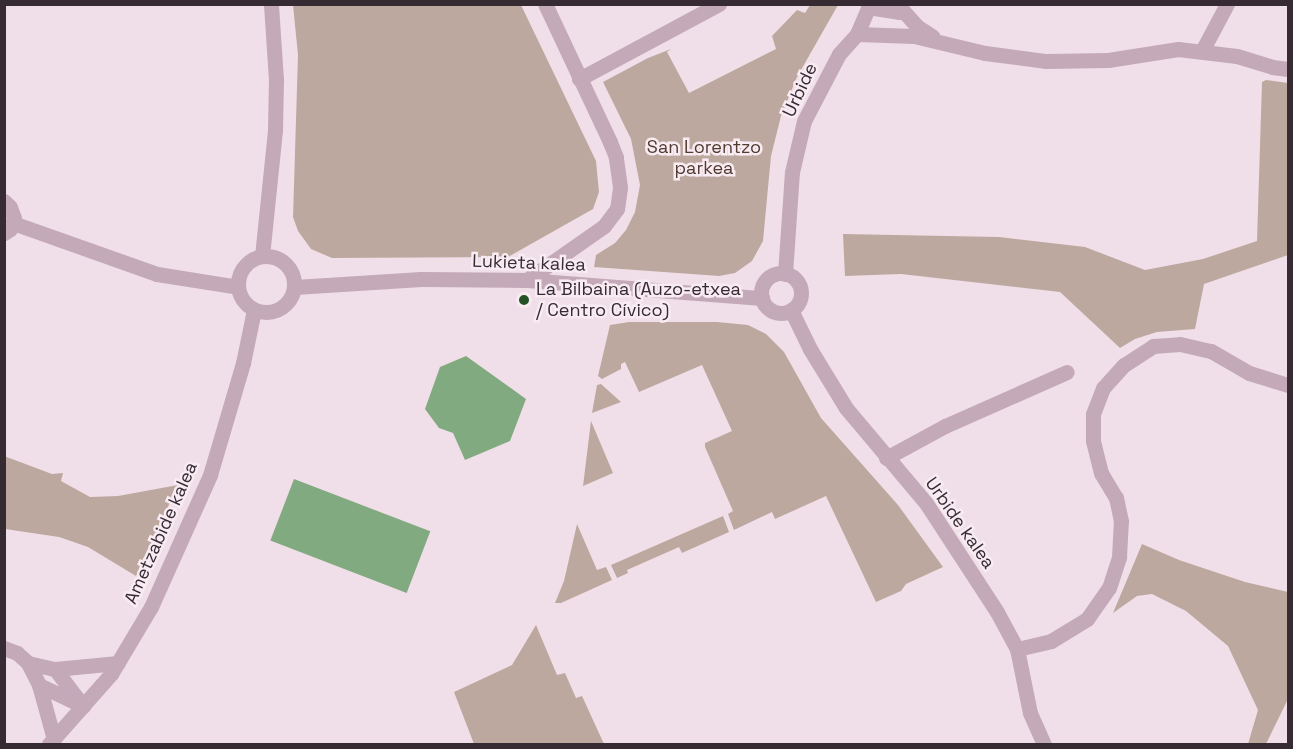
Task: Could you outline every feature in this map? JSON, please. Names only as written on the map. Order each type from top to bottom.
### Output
[{"type":"street","points":[[262,256],[275,130],[276,80],[271,4]]},
{"type":"street","points":[[527,280],[604,226],[617,209],[620,187],[616,156],[545,4]]},
{"type":"street","points":[[579,79],[719,4]]},
{"type":"street","points":[[1202,51],[1227,4]]},
{"type":"street","points":[[869,6],[898,8],[918,27],[942,42]]},
{"type":"street","points":[[869,6],[885,33]]},
{"type":"street","name":"Urbide","points":[[785,274],[792,172],[804,121],[839,54],[857,33],[869,6]]},
{"type":"street","points":[[857,33],[885,33],[942,42],[985,53],[1046,62],[1108,60],[1178,49],[1238,56],[1272,67],[1288,69]]},
{"type":"street","points":[[4,201],[13,212],[9,228],[158,274],[238,287]]},
{"type":"street","points":[[262,256],[286,263],[294,278],[295,287],[288,303],[281,309],[272,312],[254,310],[246,305],[238,287],[238,279],[246,264],[262,256]]},
{"type":"street","points":[[778,273],[785,274],[791,276],[800,287],[800,300],[791,310],[773,311],[762,298],[763,285],[767,279],[778,273]]},
{"type":"street","name":"Lukieta kalea","points":[[295,287],[421,279],[527,280],[762,298]]},
{"type":"street","name":"Ametzabide kalea","points":[[51,742],[118,663],[151,607],[210,475],[243,363],[254,310]]},
{"type":"street","name":"Urbide kalea","points":[[791,310],[810,349],[846,408],[926,503],[959,550],[1017,649],[1030,713],[1044,744]]},
{"type":"street","points":[[1017,649],[1051,641],[1087,619],[1109,588],[1119,557],[1121,521],[1116,498],[1101,473],[1093,441],[1093,414],[1103,388],[1124,365],[1153,346],[1180,344],[1210,351],[1249,373],[1288,385]]},
{"type":"street","points":[[886,458],[945,426],[1067,372]]},
{"type":"street","points":[[4,648],[17,653],[28,663],[39,685],[51,742]]},
{"type":"street","points":[[28,663],[55,669],[118,663]]},
{"type":"street","points":[[55,669],[83,706]]},
{"type":"street","points":[[39,685],[83,706]]},
{"type":"green space","points":[[293,5],[521,5],[596,161],[599,192],[593,209],[508,257],[332,258],[311,249],[298,231],[293,217],[298,55]]},
{"type":"green space","name":"San Lorentzo parkea","points":[[810,5],[838,5],[797,77],[781,116],[771,156],[763,241],[752,261],[735,273],[719,276],[594,267],[596,255],[615,243],[626,230],[635,212],[640,185],[631,139],[603,82],[648,58],[671,49],[667,52],[689,93],[776,49],[772,36],[797,10],[805,13]]},
{"type":"green space","points":[[1266,80],[1288,83],[1288,255],[1204,284],[1195,329],[1157,332],[1135,339],[1120,348],[1060,292],[901,274],[845,276],[843,234],[999,237],[1085,247],[1145,270],[1203,259],[1257,241],[1262,82]]},
{"type":"green space","points":[[629,322],[717,322],[748,325],[766,334],[784,352],[821,418],[898,505],[943,567],[906,584],[901,591],[876,602],[826,496],[775,519],[772,512],[734,530],[728,514],[733,511],[705,447],[705,443],[732,431],[702,365],[639,392],[625,362],[621,364],[621,369],[602,379],[598,376],[610,325]]},
{"type":"green space","points":[[601,384],[621,402],[592,413],[597,385]]},
{"type":"green space","points":[[591,421],[613,473],[583,486]]},
{"type":"green space","points":[[4,456],[52,474],[63,473],[61,481],[90,497],[118,496],[178,485],[136,576],[88,547],[59,537],[5,529]]},
{"type":"green space","points":[[723,516],[729,532],[682,553],[679,547],[627,570],[628,573],[617,578],[611,565]]},
{"type":"green space","points":[[577,524],[597,570],[606,567],[612,580],[561,603],[555,603],[564,581]]},
{"type":"green space","points":[[1142,544],[1179,560],[1245,582],[1288,592],[1288,699],[1266,744],[1248,744],[1258,710],[1228,646],[1186,611],[1152,594],[1137,596],[1113,613]]},
{"type":"green space","points":[[536,625],[557,675],[565,673],[576,698],[582,696],[604,744],[474,744],[454,692],[512,665]]},
{"type":"shaded area","points":[[466,356],[526,399],[510,441],[465,460],[453,433],[439,428],[425,409],[440,367]]},
{"type":"shaded area","points":[[294,479],[430,531],[407,593],[270,541]]},
{"type":"place","name":"La Bilbaina (Auzo-etxea / Centro Cívico)","points":[[524,300]]}]
